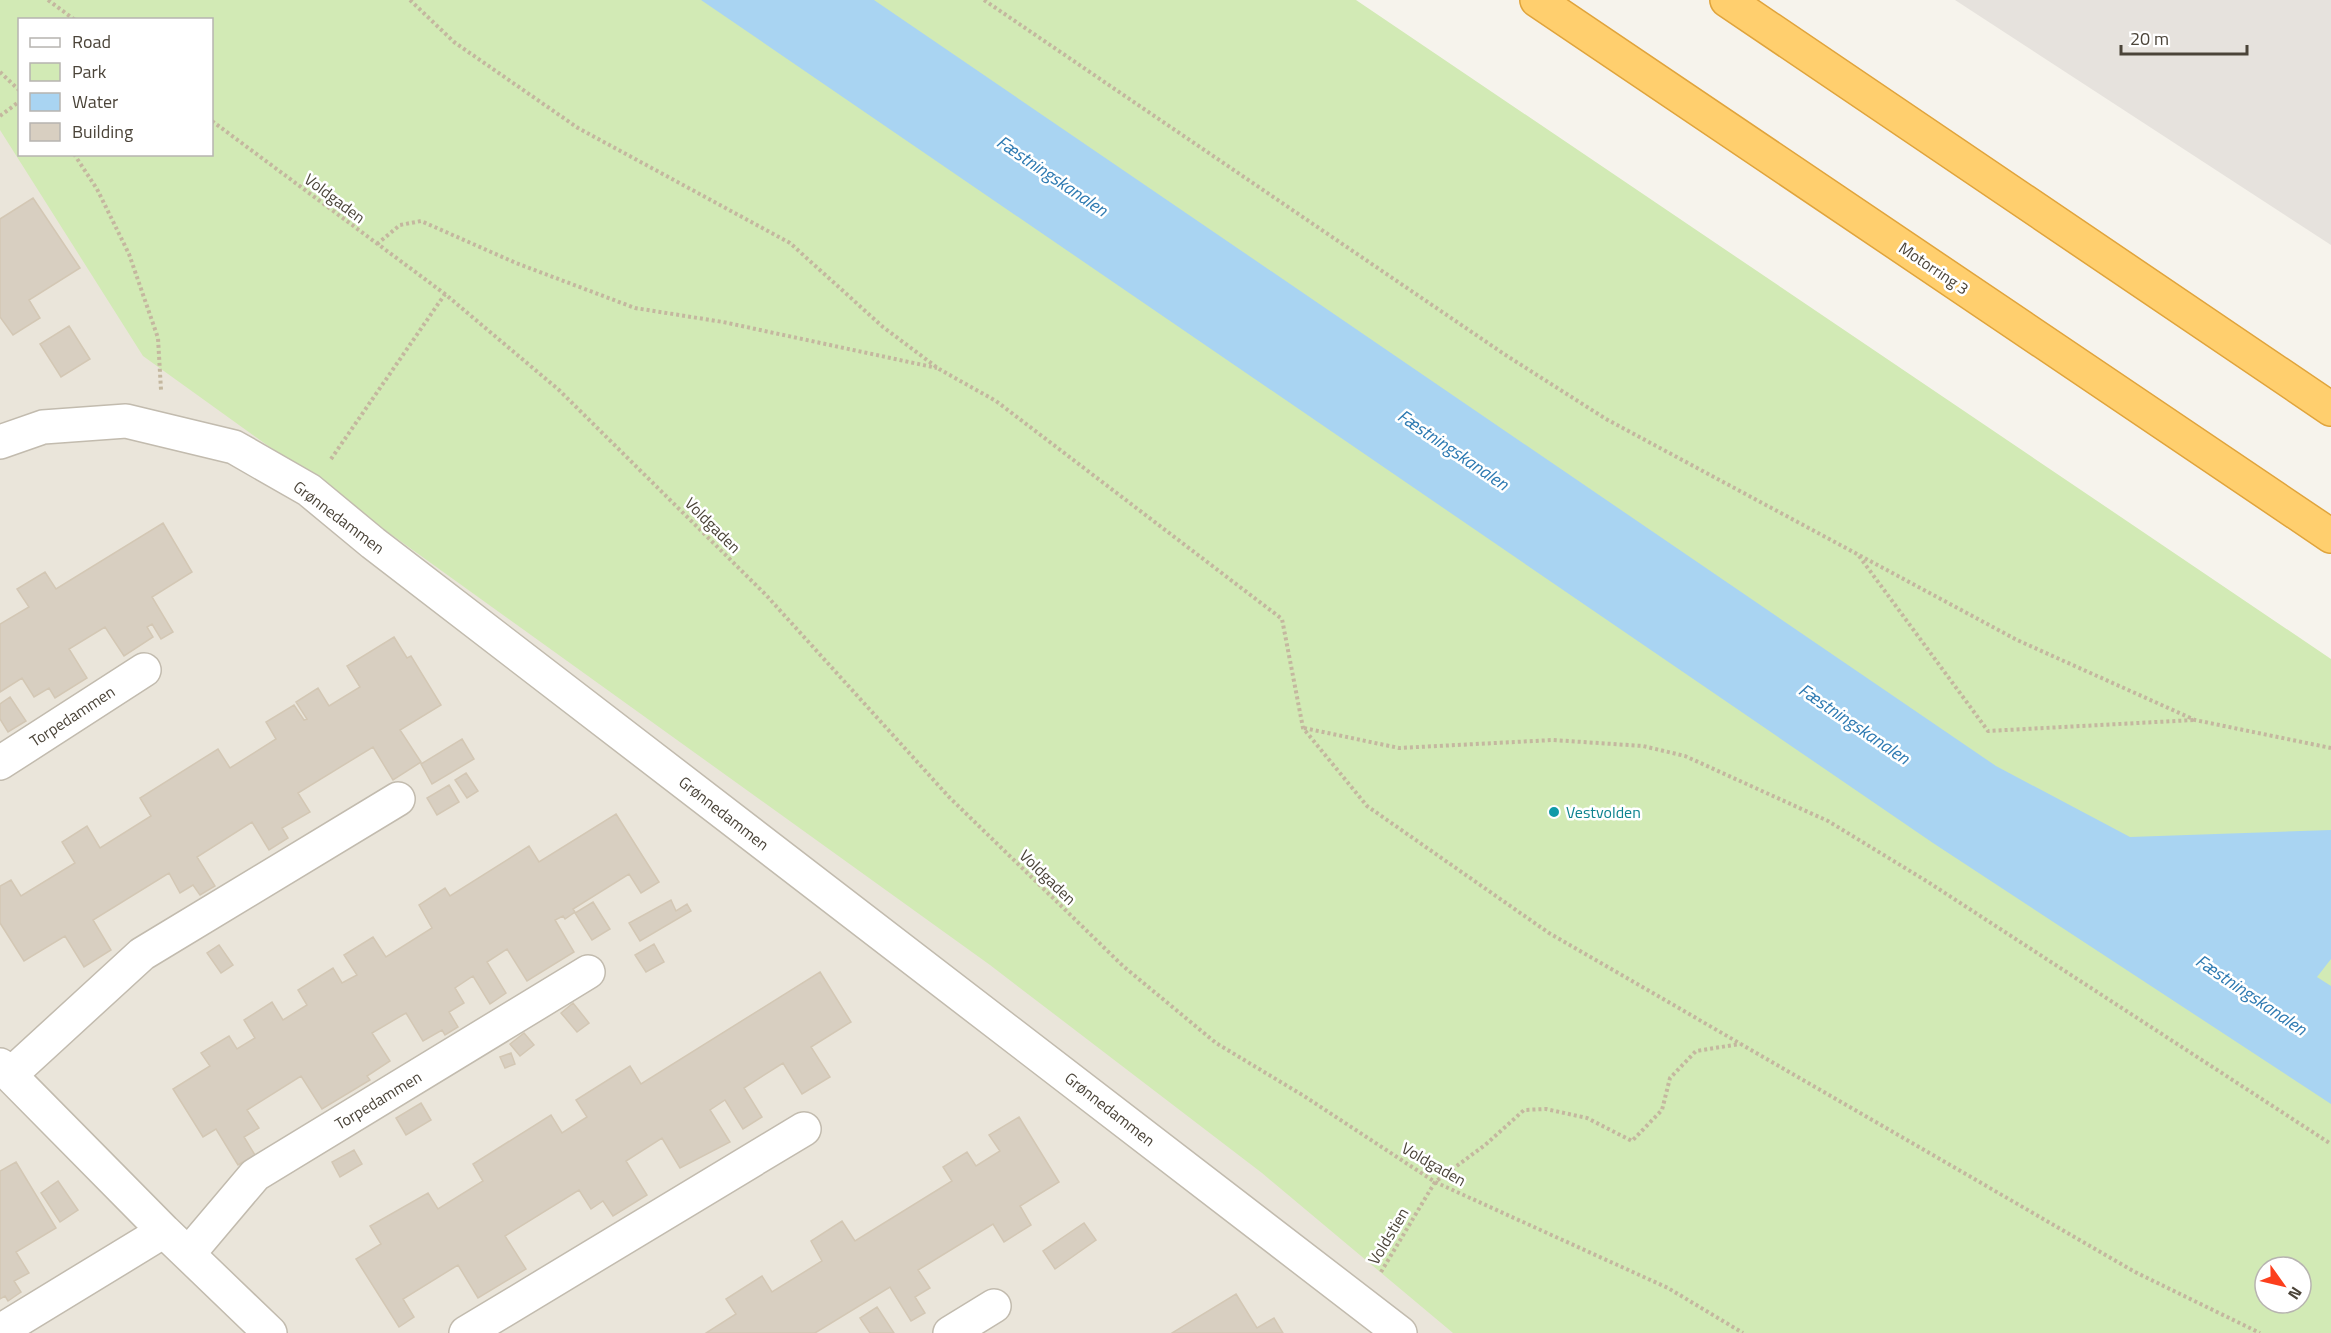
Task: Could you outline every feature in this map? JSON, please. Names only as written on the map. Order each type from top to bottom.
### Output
[{"type":"highway","name":"Motorring 3","points":[[1537,0],[2331,536]]},
{"type":"highway","points":[[1727,0],[2331,409]]},
{"type":"street","name":"Grønnedammen","points":[[0,442],[43,427],[126,421],[234,447],[309,490],[373,543],[1400,1333]]},
{"type":"street","name":"Torpedammen","points":[[0,762],[144,670]]},
{"type":"street","points":[[270,1333],[164,1231],[5,1070],[142,954],[398,800]]},
{"type":"street","name":"Torpedammen","points":[[189,1253],[255,1175],[588,972]]},
{"type":"street","points":[[466,1333],[804,1129]]},
{"type":"street","points":[[0,1331],[164,1231]]},
{"type":"street","points":[[950,1333],[994,1306]]},
{"type":"path","points":[[48,0],[72,18]]},
{"type":"path","points":[[410,0],[454,42],[578,128],[790,243],[883,327],[939,369],[996,401],[1282,619],[1304,728],[1367,806],[1549,933],[2135,1272],[2260,1333]]},
{"type":"path","points":[[984,0],[1495,348],[1606,419],[2017,640],[2195,720],[2331,748]]},
{"type":"path","points":[[0,72],[18,89]]},
{"type":"path","points":[[0,116],[18,102]]},
{"type":"path","name":"Voldgaden","points":[[213,122],[445,294],[559,390],[766,595],[949,797],[1123,966],[1216,1043],[1304,1096],[1435,1182],[1668,1288],[1743,1333]]},
{"type":"path","points":[[75,156],[97,189],[129,254],[158,338],[163,429]]},
{"type":"path","points":[[377,244],[400,225],[421,221],[516,263],[635,308],[723,322],[939,369]]},
{"type":"path","points":[[309,490],[445,294]]},
{"type":"path","points":[[1858,554],[1988,732],[2195,720]]},
{"type":"path","points":[[1304,728],[1399,748],[1553,740],[1643,746],[1685,756],[1838,827],[1928,882],[2331,1144]]},
{"type":"path","points":[[1435,1182],[1485,1145],[1524,1110],[1546,1108],[1587,1118],[1632,1142],[1662,1110],[1670,1078],[1696,1051],[1742,1044]]},
{"type":"path","name":"Voldstien","points":[[1362,1303],[1435,1182]]},
{"type":"shaded area","points":[[1955,0],[2331,0],[2331,245]]},
{"type":"shaded area","points":[[0,121],[18,151],[18,156],[23,156],[1504,1333],[0,1333]]},
{"type":"green space","name":"Vestvolden","points":[[0,0],[1356,0],[2331,659],[2331,1333],[1453,1333],[1262,1173],[990,965],[143,356],[0,130]]},
{"type":"water","name":"Fæstningskanalen","points":[[701,0],[874,0],[1996,766],[2130,837],[2331,830],[2331,959],[2317,977],[2331,986],[2331,1104],[1933,843]]},
{"type":"building","points":[[33,198],[80,268],[29,300],[40,318],[13,335],[0,317],[0,219]]},
{"type":"building","points":[[69,326],[90,359],[61,377],[40,344]]},
{"type":"building","points":[[163,523],[192,572],[152,597],[173,632],[161,639],[152,624],[147,627],[153,637],[124,656],[105,627],[69,649],[87,678],[55,698],[49,688],[34,697],[22,678],[0,692],[0,624],[29,607],[17,589],[45,572],[56,589]]},
{"type":"building","points":[[394,637],[407,658],[411,656],[441,705],[400,730],[421,762],[393,780],[373,747],[298,793],[310,812],[282,828],[288,838],[269,850],[252,822],[197,857],[215,886],[200,895],[193,885],[180,893],[169,873],[93,920],[111,950],[84,967],[65,936],[24,961],[0,923],[0,886],[11,880],[21,896],[75,863],[62,842],[87,826],[100,848],[151,816],[140,798],[218,749],[230,768],[276,739],[266,722],[294,705],[304,720],[307,719],[296,702],[318,688],[329,706],[360,687],[347,666]]},
{"type":"building","points":[[10,697],[26,721],[8,732],[0,719],[0,704]]},
{"type":"building","points":[[462,739],[474,759],[432,784],[421,764]]},
{"type":"building","points":[[466,773],[478,791],[467,798],[455,780]]},
{"type":"building","points":[[449,785],[459,802],[437,815],[427,798]]},
{"type":"building","points":[[616,814],[659,882],[641,893],[629,874],[573,909],[575,912],[565,919],[563,916],[555,920],[574,952],[527,981],[507,949],[487,962],[506,993],[490,1004],[473,976],[455,988],[464,1003],[449,1012],[458,1027],[445,1035],[442,1030],[423,1041],[406,1013],[372,1033],[390,1061],[367,1076],[370,1080],[322,1109],[301,1076],[247,1110],[259,1128],[244,1137],[255,1155],[238,1165],[216,1129],[203,1137],[173,1089],[210,1066],[201,1053],[229,1036],[237,1049],[255,1038],[244,1020],[272,1002],[283,1020],[307,1005],[298,990],[333,968],[342,983],[357,975],[344,955],[373,937],[386,957],[432,928],[419,905],[445,888],[450,896],[529,846],[539,862]]},
{"type":"building","points":[[671,900],[676,911],[687,904],[691,911],[640,941],[629,923]]},
{"type":"building","points":[[593,902],[610,929],[592,940],[575,913]]},
{"type":"building","points":[[654,944],[664,962],[646,972],[635,955]]},
{"type":"building","points":[[219,945],[233,965],[221,973],[207,953]]},
{"type":"building","points":[[820,972],[851,1022],[811,1047],[830,1077],[802,1094],[783,1063],[744,1088],[762,1117],[743,1129],[725,1100],[710,1110],[730,1142],[680,1168],[662,1138],[626,1161],[647,1195],[613,1216],[603,1201],[591,1209],[579,1190],[505,1236],[526,1269],[478,1298],[458,1265],[403,1299],[414,1317],[399,1327],[356,1259],[381,1244],[370,1226],[428,1193],[438,1209],[483,1181],[473,1164],[551,1115],[562,1133],[587,1117],[576,1100],[630,1066],[641,1084]]},
{"type":"building","points":[[573,1003],[589,1023],[577,1032],[561,1013]]},
{"type":"building","points":[[524,1033],[534,1045],[520,1056],[510,1044]]},
{"type":"building","points":[[511,1053],[515,1064],[505,1068],[500,1057]]},
{"type":"building","points":[[421,1103],[431,1120],[406,1135],[396,1118]]},
{"type":"building","points":[[1019,1117],[1059,1182],[1020,1206],[1031,1225],[1004,1242],[993,1224],[918,1270],[930,1288],[915,1297],[925,1313],[911,1321],[890,1287],[815,1333],[706,1333],[736,1314],[726,1299],[762,1276],[772,1292],[822,1261],[811,1241],[842,1221],[855,1241],[952,1181],[943,1167],[967,1152],[976,1166],[1000,1151],[989,1135]]},
{"type":"building","points":[[354,1150],[362,1164],[340,1177],[332,1162]]},
{"type":"building","points":[[16,1162],[56,1228],[16,1252],[29,1273],[14,1281],[21,1292],[8,1301],[5,1296],[0,1299],[0,1171]]},
{"type":"building","points":[[58,1181],[78,1210],[60,1222],[41,1193]]},
{"type":"building","points":[[1084,1223],[1096,1240],[1055,1269],[1043,1251]]},
{"type":"building","points":[[1236,1294],[1257,1328],[1274,1318],[1283,1333],[1172,1333]]},
{"type":"building","points":[[877,1307],[894,1333],[870,1333],[860,1318]]},
{"type":"place","name":"Vestvolden","points":[[1554,812]]}]
